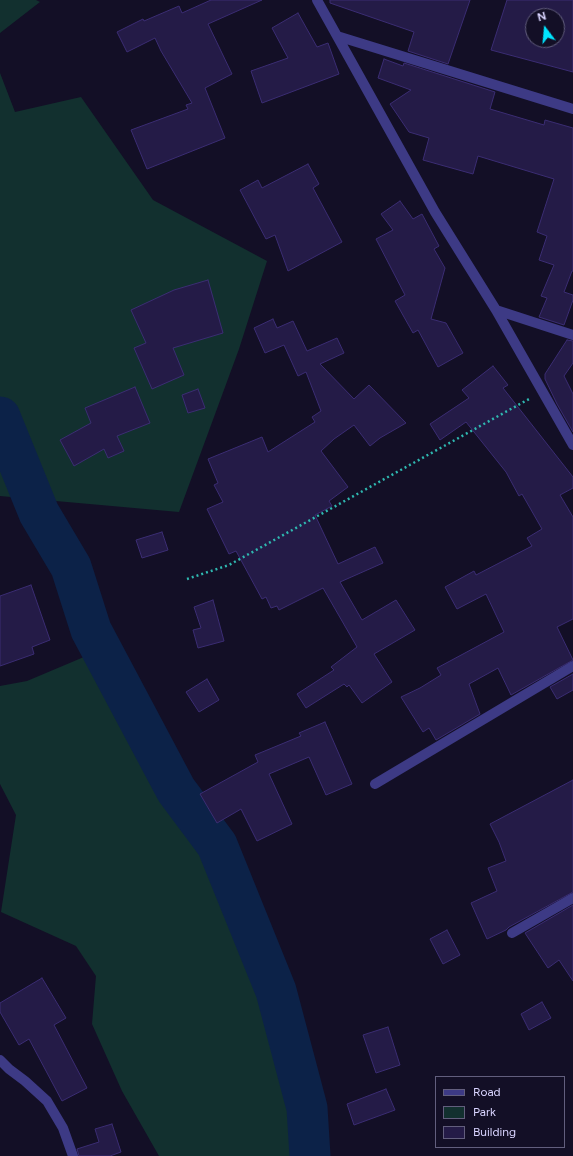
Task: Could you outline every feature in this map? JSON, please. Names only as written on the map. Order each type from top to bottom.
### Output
[{"type":"street","points":[[317,0],[435,212],[496,310],[573,445]]},
{"type":"street","points":[[337,36],[573,109]]},
{"type":"street","points":[[496,310],[573,335]]},
{"type":"street","points":[[375,784],[573,666]]},
{"type":"street","points":[[512,933],[573,898]]},
{"type":"street","points":[[0,1060],[47,1101],[63,1128],[73,1156]]},
{"type":"path","points":[[187,579],[229,565],[542,392]]},
{"type":"green space","points":[[0,0],[36,0],[40,2],[0,33]]},
{"type":"green space","points":[[0,73],[15,112],[81,97],[153,200],[267,261],[239,349],[179,512],[0,496]]},
{"type":"green space","points":[[91,654],[233,907],[287,1068],[296,1156],[159,1156],[122,1091],[92,1024],[96,976],[76,946],[1,912],[16,815],[0,784],[0,686],[27,681]]},
{"type":"building","points":[[211,0],[262,0],[208,24],[232,74],[205,88],[225,138],[147,169],[131,130],[188,109],[186,105],[192,103],[161,51],[155,38],[127,52],[117,32],[143,19],[144,21],[179,6],[182,13]]},
{"type":"building","points":[[330,0],[470,0],[448,64],[408,51],[414,32],[330,3]]},
{"type":"building","points":[[507,0],[573,0],[573,72],[491,50]]},
{"type":"building","points":[[298,13],[317,47],[328,43],[339,74],[262,103],[251,71],[288,58],[272,28]]},
{"type":"building","points":[[384,59],[403,66],[404,63],[495,92],[490,109],[544,125],[545,120],[573,128],[573,271],[564,292],[573,295],[573,300],[564,325],[539,317],[547,298],[541,296],[554,265],[539,260],[547,236],[537,232],[554,179],[478,156],[473,174],[423,160],[429,138],[409,132],[390,104],[411,90],[378,78]]},
{"type":"building","points":[[308,164],[319,184],[313,188],[342,242],[288,271],[275,235],[266,239],[240,190],[258,180],[262,188]]},
{"type":"building","points":[[400,201],[413,219],[422,214],[439,246],[434,249],[445,268],[431,319],[446,323],[463,353],[438,367],[418,330],[413,333],[395,301],[405,295],[376,239],[393,230],[381,214]]},
{"type":"building","points":[[208,280],[223,333],[173,348],[184,375],[152,389],[134,348],[146,343],[131,310],[174,290]]},
{"type":"building","points":[[273,319],[277,328],[293,321],[307,351],[337,338],[344,353],[320,364],[354,399],[369,385],[406,423],[380,438],[370,446],[354,425],[334,439],[321,451],[348,487],[329,501],[332,506],[315,515],[338,564],[375,547],[383,563],[340,582],[362,620],[396,600],[415,630],[374,654],[392,682],[362,703],[349,685],[347,687],[344,684],[306,708],[297,694],[334,670],[331,667],[357,647],[323,588],[279,610],[277,606],[271,608],[266,597],[262,599],[236,551],[229,554],[207,509],[223,502],[214,485],[218,483],[208,459],[262,437],[268,452],[315,422],[312,417],[321,411],[306,372],[298,376],[284,345],[265,353],[254,328]]},
{"type":"building","points":[[567,340],[573,341],[573,363],[564,376],[573,394],[573,432],[545,379],[545,374]]},
{"type":"building","points":[[493,366],[508,385],[503,388],[573,477],[573,488],[560,495],[573,517],[573,619],[557,627],[573,660],[511,695],[498,668],[469,684],[480,714],[436,740],[429,728],[423,732],[401,697],[420,688],[441,675],[437,668],[504,632],[486,594],[457,609],[445,587],[474,571],[476,575],[532,546],[527,538],[542,529],[522,494],[519,496],[506,472],[466,422],[440,440],[430,424],[469,398],[462,390]]},
{"type":"building","points":[[135,387],[150,423],[117,436],[124,451],[108,458],[104,449],[74,466],[60,440],[91,423],[85,408]]},
{"type":"building","points":[[198,389],[205,408],[188,413],[182,395]]},
{"type":"building","points":[[162,532],[168,550],[142,558],[136,540]]},
{"type":"building","points":[[31,585],[50,640],[32,647],[34,654],[0,666],[0,596]]},
{"type":"building","points":[[213,600],[224,641],[198,648],[193,630],[201,628],[194,607]]},
{"type":"building","points":[[573,674],[573,690],[557,699],[550,687]]},
{"type":"building","points":[[207,679],[219,700],[199,712],[186,692]]},
{"type":"building","points":[[325,722],[352,784],[326,795],[309,757],[269,774],[292,824],[257,841],[241,809],[217,823],[200,794],[258,762],[255,755],[301,736],[299,733]]},
{"type":"building","points":[[573,780],[573,892],[506,930],[487,939],[471,903],[497,891],[488,868],[506,861],[490,824]]},
{"type":"building","points":[[573,905],[573,981],[559,960],[548,968],[525,933]]},
{"type":"building","points":[[447,930],[460,955],[443,964],[430,939]]},
{"type":"building","points":[[42,978],[66,1018],[54,1025],[87,1088],[62,1101],[29,1039],[19,1045],[0,1012],[0,1003]]},
{"type":"building","points":[[542,1002],[551,1018],[529,1030],[521,1014]]},
{"type":"building","points":[[388,1027],[400,1065],[376,1073],[363,1035]]},
{"type":"building","points":[[386,1089],[395,1110],[354,1125],[347,1104]]},
{"type":"building","points":[[112,1124],[121,1152],[110,1156],[79,1156],[77,1149],[99,1142],[95,1129]]},
{"type":"waterway","points":[[0,417],[39,513],[71,567],[91,630],[176,790],[217,845],[276,991],[307,1108],[310,1156]]}]
